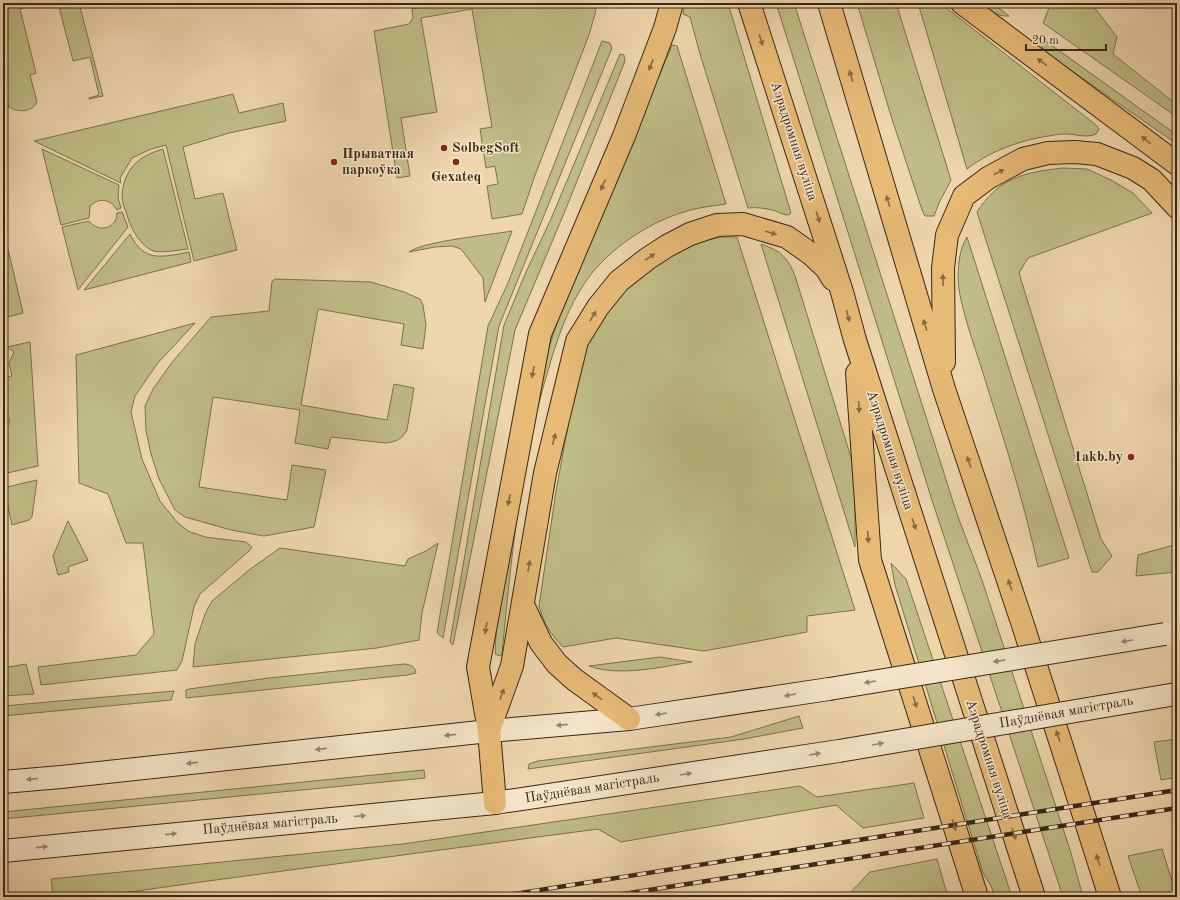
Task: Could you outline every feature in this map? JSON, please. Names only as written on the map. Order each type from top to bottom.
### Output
[{"type":"main road","points":[[496,803],[489,731],[478,667],[540,334],[624,136],[665,28],[672,3]]},
{"type":"main road","name":"Аэрадромная вуліца","points":[[749,3],[842,292],[855,340],[1034,897]]},
{"type":"main road","points":[[829,3],[944,389],[1022,622],[1110,897]]},
{"type":"main road","points":[[962,3],[1177,164]]},
{"type":"main road","points":[[944,389],[942,268],[947,235],[964,196],[988,178],[1023,160],[1048,153],[1075,152],[1097,154],[1133,168],[1152,180],[1177,207]]},
{"type":"main road","points":[[489,731],[512,666],[545,473],[577,341],[598,307],[620,281],[647,259],[690,234],[717,225],[743,224],[786,237],[811,254],[826,268],[842,292]]},
{"type":"main road","points":[[855,340],[870,560],[977,897]]},
{"type":"main road","points":[[523,605],[541,643],[557,664],[575,680],[629,719]]},
{"type":"main road","points":[[3,782],[489,731],[629,719],[1171,634]]},
{"type":"main road","name":"Паўднёвая магістраль","points":[[3,851],[496,803],[839,751],[1176,694]]},
{"type":"shaded area","points":[[3,3],[42,3],[20,9],[36,73],[30,75],[37,102],[29,110],[21,111],[9,107],[3,83]]},
{"type":"shaded area","points":[[58,3],[79,3],[103,96],[89,99],[99,95],[90,57],[73,61]]},
{"type":"shaded area","points":[[444,3],[597,3],[589,35],[534,178],[522,214],[492,219],[487,186],[498,184],[495,166],[486,168],[480,129],[492,127],[472,9],[421,18],[437,112],[401,118],[410,176],[397,178],[374,31],[409,24],[413,18],[412,9]]},
{"type":"shaded area","points":[[685,3],[728,3],[791,213],[788,215],[766,209],[748,208],[690,17],[683,14]]},
{"type":"shaded area","points":[[776,3],[794,3],[957,514],[982,580],[1071,853],[1083,897],[1063,897],[931,497]]},
{"type":"shaded area","points":[[857,3],[896,3],[951,180],[934,216],[925,216],[922,210],[892,119]]},
{"type":"shaded area","points":[[918,3],[940,3],[1096,125],[1099,129],[1096,134],[1084,136],[1062,134],[1024,141],[988,155],[967,169]]},
{"type":"shaded area","points":[[981,3],[992,3],[1009,16],[997,14]]},
{"type":"shaded area","points":[[1051,3],[1091,3],[1117,37],[1113,54],[1177,105],[1177,117],[1043,23]]},
{"type":"shaded area","points":[[1040,37],[1177,135],[1177,144],[1043,51]]},
{"type":"shaded area","points":[[602,41],[610,43],[612,48],[499,326],[443,638],[437,633],[488,326],[508,283]]},
{"type":"shaded area","points":[[672,45],[677,46],[726,204],[697,208],[674,215],[648,227],[623,243],[592,273],[570,308],[551,361],[530,443],[523,478],[513,548],[502,654],[500,656],[495,654],[500,600],[524,449],[540,377],[554,332],[578,267]]},
{"type":"shaded area","points":[[620,54],[624,55],[625,61],[565,211],[515,330],[453,645],[450,642],[504,325],[526,272],[551,219]]},
{"type":"shaded area","points":[[233,94],[239,113],[283,103],[286,121],[229,133],[183,147],[195,199],[223,193],[237,250],[194,261],[166,145],[151,149],[132,158],[120,178],[121,183],[34,141]]},
{"type":"shaded area","points":[[42,149],[119,185],[118,198],[121,208],[117,210],[111,203],[105,200],[97,201],[90,206],[89,218],[61,225]]},
{"type":"shaded area","points":[[163,149],[188,249],[158,252],[147,247],[134,232],[122,197],[125,179],[139,160]]},
{"type":"shaded area","points":[[1062,168],[1087,169],[1111,180],[1133,193],[1152,213],[1028,258],[1019,273],[1101,539],[1112,556],[1098,572],[1092,572],[977,212],[994,191],[1004,184],[1024,175]]},
{"type":"shaded area","points":[[122,212],[128,227],[78,290],[62,227],[89,221],[97,227],[106,228],[114,223],[117,213]]},
{"type":"shaded area","points":[[512,231],[485,302],[483,278],[461,249],[452,246],[435,247],[409,252],[417,248],[442,242]]},
{"type":"shaded area","points":[[130,234],[141,250],[148,254],[162,256],[189,252],[191,262],[84,290]]},
{"type":"shaded area","points":[[723,237],[737,237],[855,610],[807,616],[807,632],[704,651],[616,638],[563,647],[548,628],[539,606],[556,491],[580,361],[588,342],[622,289],[681,249],[706,240]]},
{"type":"shaded area","points":[[967,237],[1069,558],[1038,567],[1015,476],[968,327],[959,290],[958,270],[960,256]]},
{"type":"shaded area","points":[[761,244],[784,257],[791,266],[796,279],[853,464],[855,479],[855,547]]},
{"type":"shaded area","points":[[8,249],[23,313],[3,318],[3,250]]},
{"type":"shaded area","points":[[275,279],[371,282],[404,292],[420,299],[423,305],[426,325],[423,349],[401,345],[404,324],[318,309],[301,405],[387,420],[394,384],[414,388],[407,430],[401,438],[393,442],[386,443],[331,437],[328,449],[295,443],[300,410],[213,397],[199,487],[287,500],[292,465],[326,470],[314,527],[264,536],[231,530],[185,517],[175,510],[159,479],[151,454],[146,431],[145,406],[153,389],[173,361],[211,317],[269,311],[272,281]]},
{"type":"shaded area","points":[[195,323],[157,364],[135,396],[131,412],[142,459],[160,501],[177,522],[188,531],[205,537],[246,542],[252,547],[200,594],[194,607],[182,661],[177,670],[41,685],[38,667],[136,655],[154,634],[143,543],[126,543],[108,494],[79,483],[76,355]]},
{"type":"shaded area","points":[[30,342],[38,466],[3,474],[3,429],[7,428],[10,420],[3,415],[3,378],[12,376],[9,363],[14,352],[7,347]]},
{"type":"shaded area","points":[[37,480],[32,517],[29,520],[12,525],[7,502],[3,503],[3,488]]},
{"type":"shaded area","points":[[68,521],[88,560],[68,567],[69,572],[58,575],[53,556]]},
{"type":"shaded area","points":[[438,543],[422,613],[419,640],[377,648],[193,667],[195,644],[205,614],[212,601],[249,570],[280,548],[405,566],[408,559],[426,551]]},
{"type":"shaded area","points":[[1177,544],[1177,572],[1136,576],[1138,555]]},
{"type":"shaded area","points":[[891,563],[906,579],[1012,897],[995,897],[991,886],[983,873],[895,585]]},
{"type":"shaded area","points":[[660,657],[692,662],[627,671],[614,671],[589,666]]},
{"type":"shaded area","points":[[26,664],[34,694],[3,696],[3,668]]},
{"type":"shaded area","points":[[404,664],[412,666],[416,673],[186,698],[186,690],[189,689],[269,678]]},
{"type":"shaded area","points":[[174,691],[171,700],[3,716],[3,706]]},
{"type":"shaded area","points":[[799,716],[803,728],[744,739],[528,769],[529,764],[538,761],[731,737]]},
{"type":"shaded area","points":[[1177,739],[1177,777],[1161,780],[1154,742]]},
{"type":"shaded area","points":[[424,770],[425,778],[3,819],[3,812]]},
{"type":"shaded area","points":[[914,783],[924,818],[863,828],[836,805],[621,842],[598,829],[94,897],[17,897],[53,894],[51,879],[403,844],[800,786],[817,797]]},
{"type":"shaded area","points":[[1162,849],[1177,897],[1142,897],[1128,856]]},
{"type":"shaded area","points":[[937,859],[948,897],[828,897],[850,893],[870,872]]},
{"type":"railway","points":[[495,897],[1177,790]]},
{"type":"railway","points":[[604,897],[1177,808]]},
{"type":"railway","points":[[471,897],[500,894]]},
{"type":"place","name":"SolbegSoft","points":[[444,148]]},
{"type":"place","name":"Прыватная паркоўка","points":[[334,162]]},
{"type":"place","name":"Gexateq","points":[[456,162]]},
{"type":"place","name":"1akb.by","points":[[1131,457]]}]
